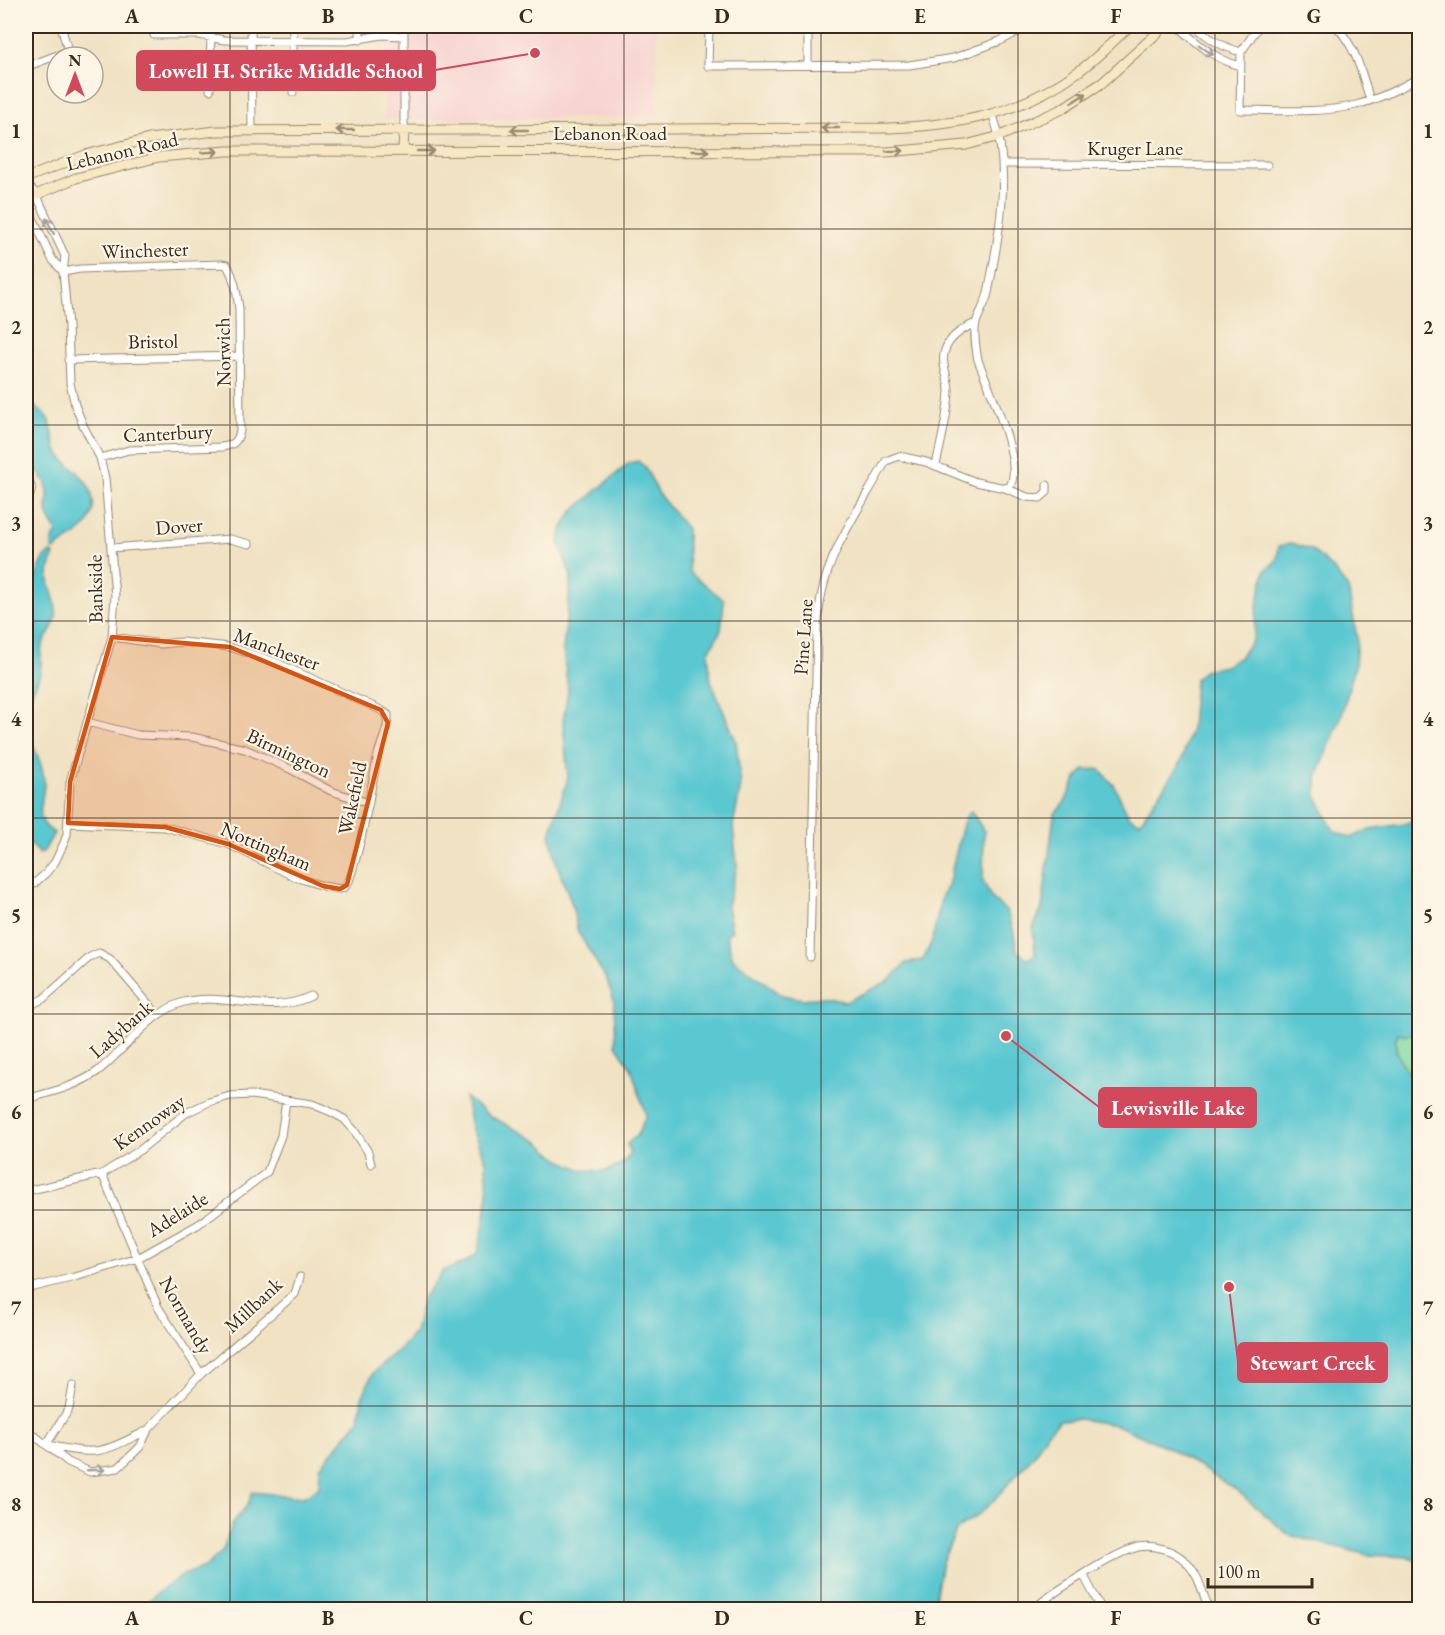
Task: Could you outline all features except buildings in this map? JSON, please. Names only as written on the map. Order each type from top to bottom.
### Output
[{"type":"main road","name":"Lebanon Road","points":[[26,178],[85,155],[149,139],[216,130],[933,126],[993,115],[1028,102],[1081,70],[1130,26]]},
{"type":"main road","name":"Lebanon Road","points":[[26,201],[36,194],[76,178],[159,157],[227,151],[887,152],[966,145],[1000,136],[1060,110],[1102,83],[1165,26]]},
{"type":"main road","points":[[404,129],[404,151]]},
{"type":"street","points":[[26,67],[68,51],[61,26]]},
{"type":"street","points":[[154,26],[154,35],[199,35],[251,41],[360,40],[382,35],[404,36]]},
{"type":"street","points":[[210,90],[211,26]]},
{"type":"street","points":[[251,26],[252,130]]},
{"type":"street","points":[[293,26],[293,92]]},
{"type":"street","points":[[360,26],[360,40]]},
{"type":"street","points":[[404,26],[404,129]]},
{"type":"street","points":[[709,26],[708,66],[909,65],[954,58],[1000,41],[1030,26]]},
{"type":"street","points":[[808,26],[808,65]]},
{"type":"street","points":[[1178,26],[1212,55],[1227,63],[1240,66]]},
{"type":"street","points":[[1196,26],[1203,34],[1222,46],[1241,52]]},
{"type":"street","points":[[1259,26],[1241,52],[1240,110],[1326,110],[1356,105],[1392,93],[1419,78]]},
{"type":"street","points":[[1336,26],[1348,39],[1355,52],[1370,100]]},
{"type":"street","points":[[993,115],[1000,136],[1003,164],[995,253],[987,296],[976,323],[976,348],[978,360],[1010,446],[1014,465],[1014,480],[1010,486],[1005,488]]},
{"type":"street","name":"Kruger Lane","points":[[1003,164],[1267,165]]},
{"type":"street","name":"Bankside","points":[[26,183],[36,194],[65,256],[63,272],[70,382],[75,405],[100,458],[105,477],[115,596],[112,637],[70,782],[68,823],[64,843],[55,862],[26,891]]},
{"type":"street","name":"Bankside","points":[[26,201],[52,259],[63,272]]},
{"type":"street","name":"Winchester","points":[[63,272],[80,269],[163,265],[221,264],[227,266]]},
{"type":"street","name":"Norwich","points":[[227,266],[233,276],[239,309],[240,431],[237,440]]},
{"type":"street","points":[[936,465],[949,391],[943,359],[945,350],[957,333],[976,323]]},
{"type":"street","name":"Bristol","points":[[68,360],[240,356]]},
{"type":"street","name":"Canterbury","points":[[100,458],[129,450],[222,447],[233,445],[237,440]]},
{"type":"street","name":"Pine Lane","points":[[810,957],[817,629],[821,596],[840,543],[886,460],[899,456],[936,465],[976,482],[1005,488],[1027,497],[1037,498],[1047,492],[1047,485]]},
{"type":"street","points":[[26,477],[31,484],[32,491],[26,502]]},
{"type":"street","name":"Dover","points":[[111,548],[230,539],[249,544]]},
{"type":"street","name":"Manchester","points":[[112,637],[160,644],[201,644],[238,649],[299,672],[388,715]]},
{"type":"street","name":"Wakefield","points":[[345,887],[351,876],[388,715]]},
{"type":"street","name":"Birmington","points":[[87,722],[138,735],[192,737],[245,749],[331,791],[369,803]]},
{"type":"street","name":"Nottingham","points":[[68,823],[165,827],[228,844],[295,877],[335,889],[345,887]]},
{"type":"street","points":[[26,1007],[43,999],[90,957],[99,953],[110,959],[158,1015]]},
{"type":"street","name":"Ladybank","points":[[26,1099],[68,1088],[96,1072],[122,1051],[158,1015],[183,1003],[204,1000],[280,1005],[301,1001],[311,996]]},
{"type":"street","name":"Kennoway","points":[[26,1191],[102,1174],[140,1150],[186,1113],[209,1102],[230,1096],[252,1095],[286,1100],[312,1104],[329,1111],[344,1119],[362,1140],[371,1164]]},
{"type":"street","name":"Adelaide","points":[[26,1289],[138,1258],[199,1224],[267,1172],[281,1136],[286,1100]]},
{"type":"street","name":"Normandy","points":[[102,1174],[158,1307],[201,1374]]},
{"type":"street","name":"Millbank","points":[[26,1429],[68,1462],[90,1472],[118,1468],[140,1447],[148,1430],[201,1374],[295,1294],[300,1277]]},
{"type":"street","points":[[46,1445],[69,1409],[73,1384]]},
{"type":"street","name":"Millbank","points":[[46,1445],[70,1451],[95,1452],[110,1449],[148,1430]]},
{"type":"street","points":[[1032,1610],[1118,1555],[1139,1547],[1165,1549],[1188,1563],[1203,1588],[1210,1610]]},
{"type":"street","points":[[1084,1576],[1102,1610]]},
{"type":"highlighted area","points":[[112,637],[230,647],[381,710],[388,723],[347,885],[340,889],[323,886],[228,844],[165,827],[68,823],[70,782]]},
{"type":"shaded area","points":[[386,26],[657,26],[657,117],[384,120]]},
{"type":"green space","points":[[1419,1031],[1419,1082],[1401,1061],[1396,1039],[1398,1033]]},
{"type":"water","points":[[26,401],[48,419],[59,454],[82,477],[92,496],[93,509],[84,528],[54,550],[52,541],[57,532],[48,515],[46,484],[26,459]]},
{"type":"water","points":[[638,461],[645,467],[660,496],[687,529],[689,572],[724,600],[721,630],[708,653],[711,681],[736,741],[741,785],[733,826],[737,867],[727,906],[732,931],[726,935],[733,959],[782,995],[803,999],[823,997],[846,1002],[890,980],[906,963],[923,960],[932,941],[942,895],[948,886],[965,818],[971,811],[984,831],[983,881],[991,897],[1007,912],[1017,951],[1028,959],[1035,954],[1033,928],[1042,908],[1054,815],[1065,802],[1076,779],[1084,770],[1099,769],[1114,785],[1129,817],[1140,822],[1181,762],[1191,729],[1195,679],[1204,670],[1225,666],[1240,657],[1253,640],[1265,571],[1277,560],[1279,546],[1291,543],[1312,550],[1333,569],[1348,588],[1357,638],[1355,666],[1341,717],[1317,777],[1317,797],[1334,831],[1351,838],[1370,829],[1404,824],[1419,818],[1419,1031],[1407,1035],[1398,1033],[1396,1046],[1400,1060],[1409,1073],[1420,1082],[1419,1560],[1408,1557],[1369,1555],[1289,1535],[1236,1490],[1169,1448],[1116,1425],[1079,1419],[1060,1420],[1047,1433],[1034,1455],[994,1500],[977,1516],[957,1529],[942,1562],[933,1609],[139,1609],[157,1593],[185,1574],[205,1567],[222,1552],[233,1523],[249,1503],[252,1492],[303,1497],[319,1488],[320,1467],[359,1420],[362,1398],[373,1373],[415,1332],[423,1298],[443,1271],[462,1264],[477,1254],[488,1194],[486,1162],[471,1127],[465,1097],[490,1116],[538,1141],[560,1160],[583,1170],[607,1171],[623,1163],[630,1153],[627,1144],[638,1135],[646,1115],[631,1068],[616,1045],[614,1001],[607,980],[578,932],[550,834],[568,778],[563,722],[568,690],[563,650],[571,576],[559,542],[563,527],[572,512],[629,463]]},
{"type":"water","points":[[51,553],[54,554],[49,571],[49,581],[56,617],[42,645],[40,673],[26,707],[26,630],[33,607],[29,596],[45,557]]},
{"type":"water","points":[[26,736],[35,751],[43,775],[41,816],[43,822],[54,833],[40,854],[26,839]]},
{"type":"place","name":"Lowell H. Strike Middle School","points":[[535,53]]},
{"type":"place","name":"Lewisville Lake","points":[[1006,1036]]},
{"type":"place","name":"Stewart Creek","points":[[1229,1287]]}]
